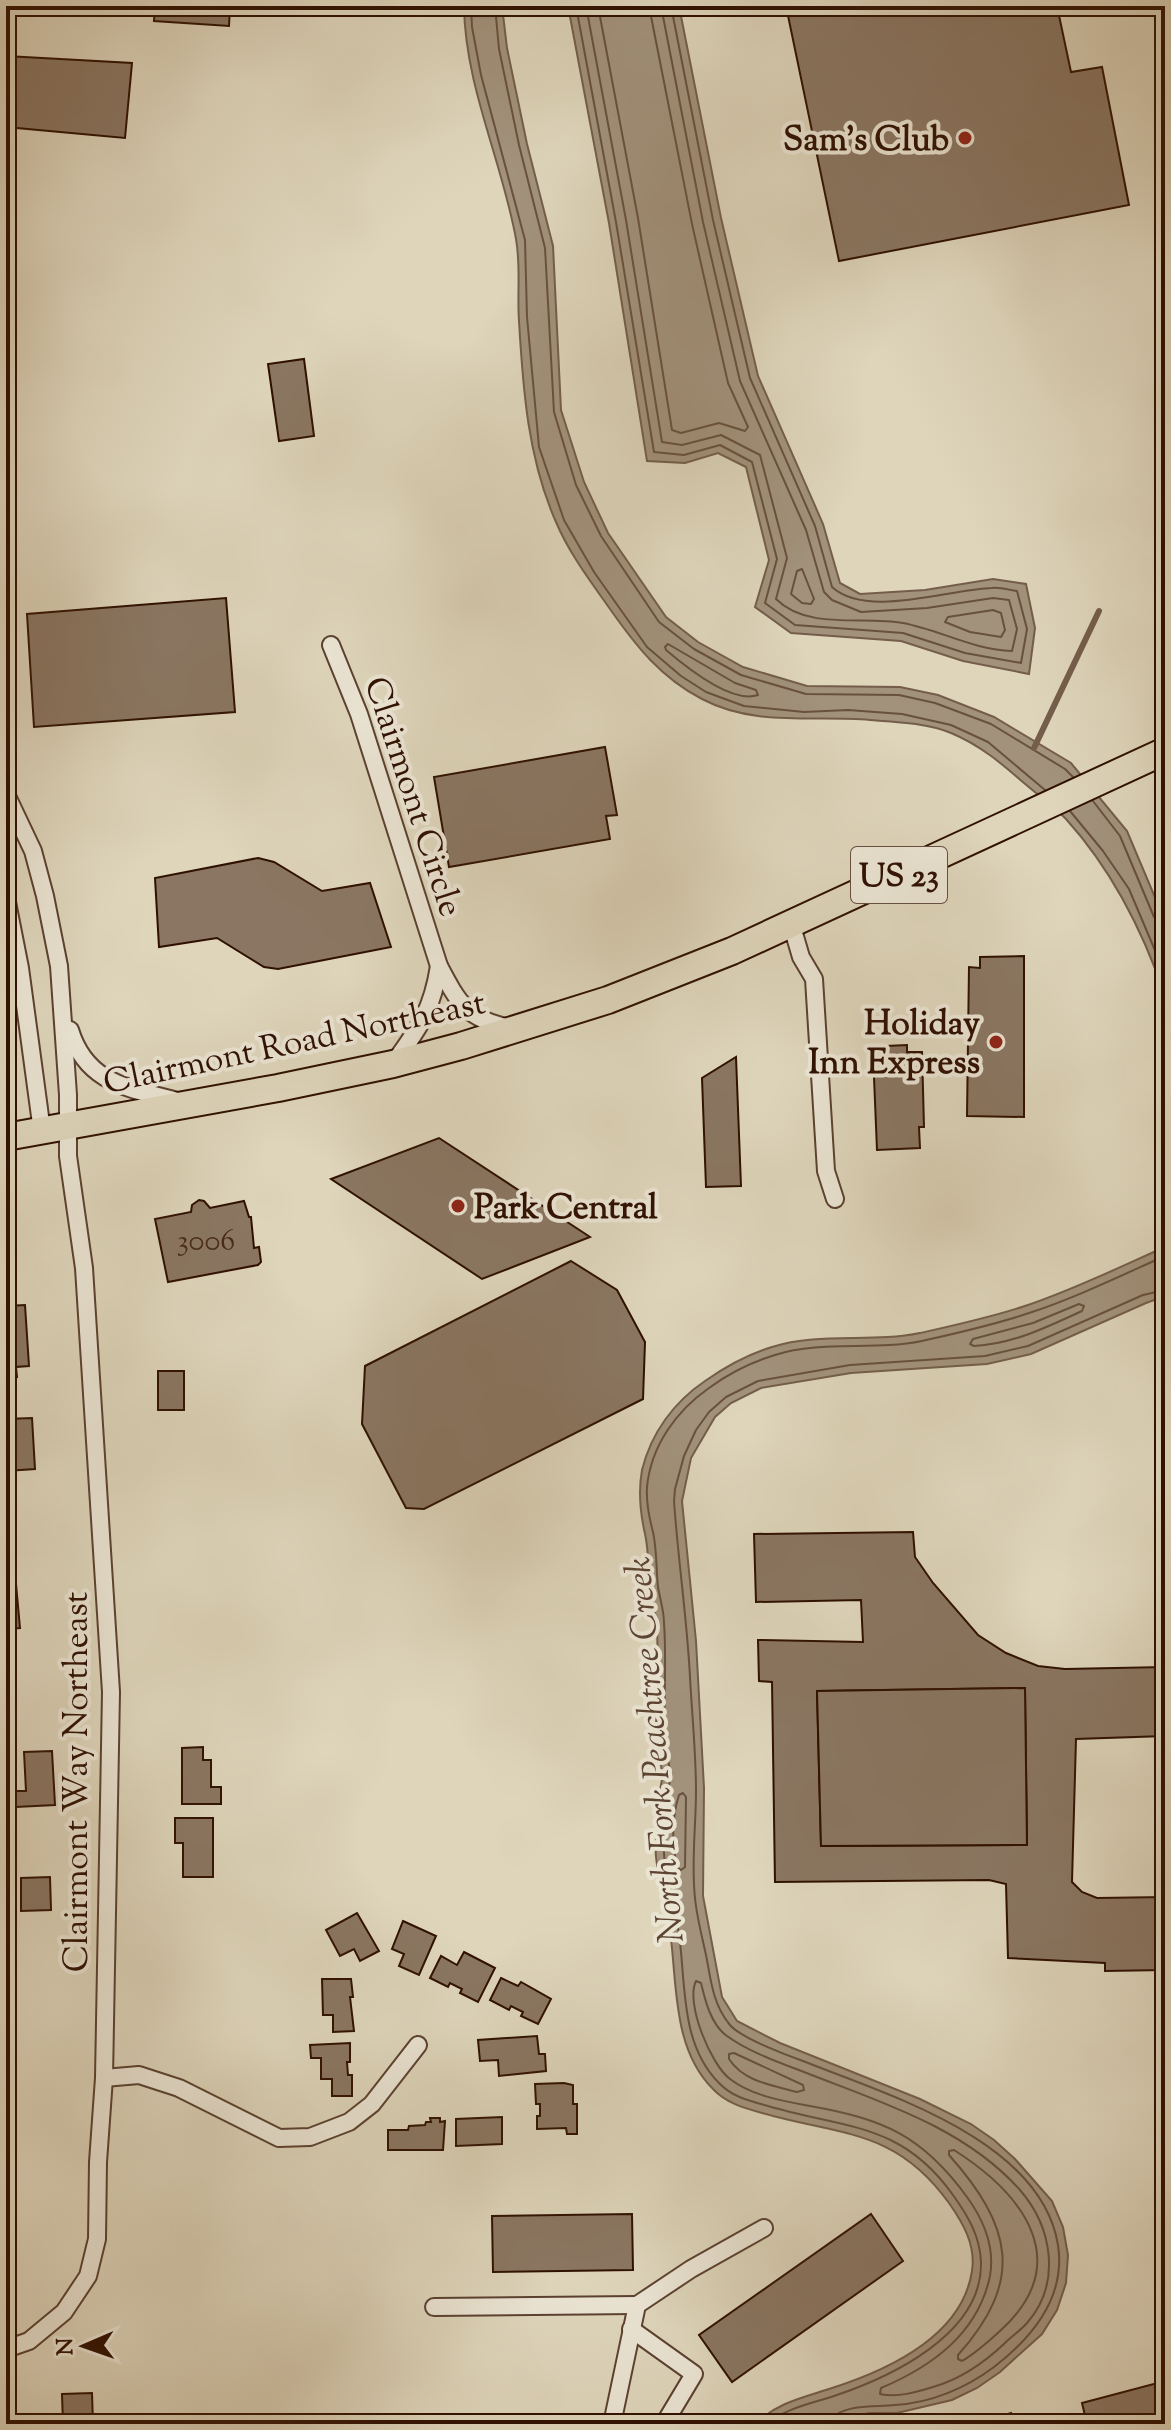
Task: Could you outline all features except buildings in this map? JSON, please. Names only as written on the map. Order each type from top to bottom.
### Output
[{"type":"main road","name":"Clairmont Road Northeast","points":[[6,1137],[393,1064],[516,1030],[636,989],[732,951],[1165,751]]},
{"type":"street","name":"Clairmont Circle","points":[[331,645],[359,714],[439,966],[465,1009],[492,1024],[516,1030]]},
{"type":"street","points":[[6,794],[27,837],[40,874],[74,1043],[90,1068],[113,1083],[190,1104]]},
{"type":"street","points":[[6,897],[54,1128]]},
{"type":"street","points":[[791,923],[801,957],[814,979],[826,1171],[835,1199]]},
{"type":"street","name":"Clairmont Circle","points":[[393,1064],[423,1022],[434,996],[439,966]]},
{"type":"street","points":[[54,1128],[62,990]]},
{"type":"street","name":"Clairmont Way Northeast","points":[[6,2349],[29,2341],[64,2312],[88,2276],[97,2239],[104,2078],[111,1692],[84,1268],[68,1156],[54,1128]]},
{"type":"street","points":[[104,2078],[139,2075],[179,2088],[279,2138],[310,2137],[349,2122],[372,2104],[418,2045]]},
{"type":"street","points":[[434,2307],[637,2305],[691,2269],[764,2228]]},
{"type":"street","points":[[612,2424],[637,2305]]},
{"type":"street","points":[[631,2329],[694,2374],[664,2424]]},
{"type":"water","points":[[464,6],[502,6],[507,48],[527,144],[553,246],[561,410],[584,482],[608,533],[666,617],[698,642],[743,667],[807,686],[900,687],[938,695],[994,717],[1071,763],[1127,831],[1165,921],[1165,996],[1136,925],[1098,859],[1061,814],[990,755],[951,733],[922,725],[891,721],[764,717],[722,708],[687,691],[650,660],[595,588],[561,534],[533,449],[523,373],[516,239],[477,94],[466,36]]},
{"type":"water","points":[[568,6],[679,6],[721,218],[758,376],[823,524],[840,583],[860,594],[925,590],[993,579],[1026,584],[1035,628],[1029,674],[963,661],[901,641],[791,633],[755,607],[769,560],[746,467],[718,453],[685,463],[647,461],[609,223]]},
{"type":"water","points":[[1165,1247],[1165,1296],[1031,1354],[987,1364],[851,1373],[761,1388],[731,1403],[715,1417],[691,1458],[682,1501],[696,1641],[704,1788],[703,1896],[722,1997],[737,2021],[780,2043],[920,2099],[971,2124],[994,2140],[1052,2201],[1063,2227],[1068,2255],[1066,2283],[1057,2310],[1042,2334],[977,2388],[952,2400],[897,2413],[869,2413],[826,2424],[755,2424],[799,2398],[851,2381],[897,2361],[937,2333],[953,2315],[965,2294],[972,2271],[972,2252],[963,2226],[949,2203],[929,2179],[908,2161],[865,2138],[762,2113],[729,2101],[713,2089],[691,2056],[680,2018],[670,1929],[656,1857],[655,1811],[662,1774],[656,1732],[657,1626],[640,1502],[646,1456],[665,1420],[683,1399],[713,1376],[755,1353],[808,1340],[902,1336],[988,1317],[1063,1292]]},
{"type":"waterway","points":[[1034,748],[1099,611]]},
{"type":"place","name":"Sam's Club","points":[[965,138]]},
{"type":"place","name":"Holiday Inn Express","points":[[996,1042]]},
{"type":"place","name":"Park Central","points":[[458,1206]]},
{"type":"water label","name":"North Fork Peachtree Creek","points":[[653,1750]]}]
